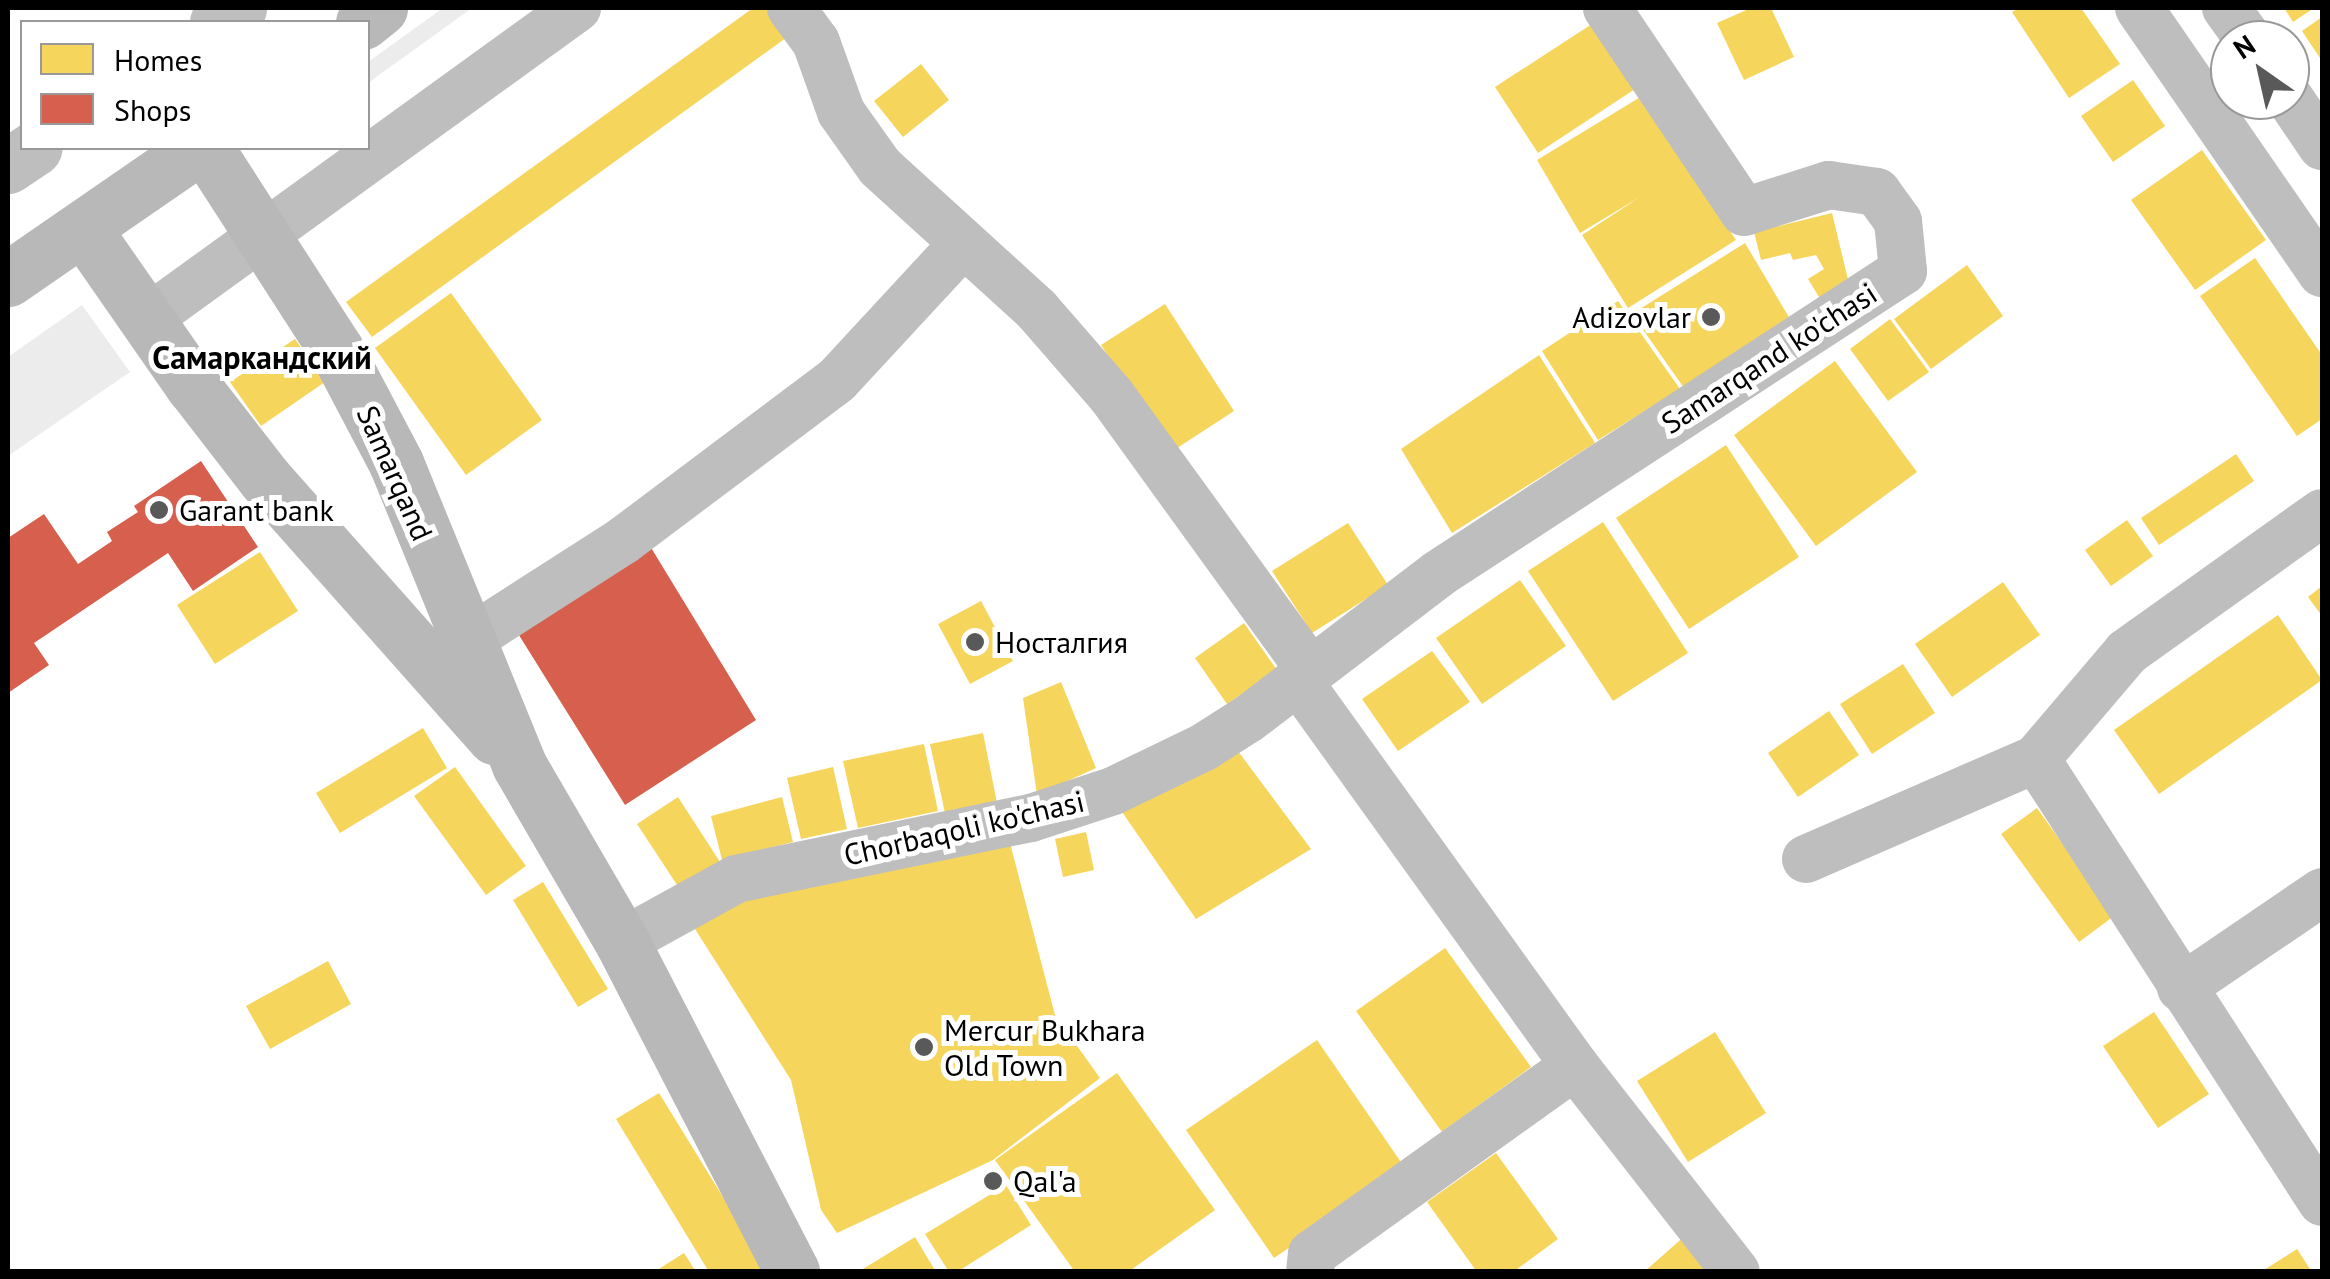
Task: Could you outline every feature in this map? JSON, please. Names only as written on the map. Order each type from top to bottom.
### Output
[{"type":"main road","points":[[8,166],[32,150]]},
{"type":"street","points":[[147,320],[577,8]]},
{"type":"street","points":[[791,8],[816,42],[841,112],[880,167],[1037,310],[1111,394],[1575,1066],[1736,1272]]},
{"type":"street","name":"Samarqand ko'chasi","points":[[1304,676],[1438,574],[1902,271],[1898,220],[1878,192],[1828,186],[1786,195],[1744,212],[1607,8]]},
{"type":"street","points":[[2139,8],[2322,272]]},
{"type":"street","points":[[2304,120],[2322,146]]},
{"type":"street","points":[[8,279],[195,150]]},
{"type":"street","name":"Samarqand","points":[[207,150],[337,351],[396,462],[518,766],[622,942],[792,1272]]},
{"type":"street","name":"Samarqand","points":[[83,228],[266,480],[518,766]]},
{"type":"street","points":[[470,639],[624,540],[837,380],[963,244]]},
{"type":"street","points":[[1806,859],[2036,760],[2128,652],[2322,513]]},
{"type":"street","name":"Chorbaqoli ko'chasi","points":[[622,942],[736,879],[1030,818],[1113,791],[1204,747],[1304,676]]},
{"type":"street","points":[[2036,760],[2322,1202]]},
{"type":"street","points":[[2181,988],[2322,892]]},
{"type":"street","points":[[1310,1272],[1312,1254],[1575,1066]]},
{"type":"shaded area","points":[[443,8],[472,8],[370,82],[370,61]]},
{"type":"shaded area","points":[[82,305],[130,372],[8,456],[8,357]]},
{"type":"building: Homes","points":[[753,8],[770,8],[790,35],[372,337],[346,302]]},
{"type":"building: Homes","points":[[1751,8],[1771,8],[1794,57],[1744,80],[1717,23]]},
{"type":"building: Homes","points":[[2019,8],[2081,8],[2120,64],[2069,98],[2012,12]]},
{"type":"building: Homes","points":[[2284,8],[2314,8],[2296,20],[2292,20]]},
{"type":"building: Homes","points":[[2322,17],[2322,61],[2310,43],[2310,25]]},
{"type":"building: Homes","points":[[1595,22],[1638,87],[1538,153],[1495,87]]},
{"type":"building: Homes","points":[[921,64],[949,100],[903,137],[874,101]]},
{"type":"building: Homes","points":[[2133,80],[2165,126],[2113,162],[2081,116]]},
{"type":"building: Homes","points":[[1647,93],[1687,167],[1736,240],[1628,308],[1582,235],[1640,197],[1580,233],[1537,160]]},
{"type":"building: Homes","points":[[2202,150],[2266,240],[2195,290],[2131,200]]},
{"type":"building: Homes","name":"Adizovlar","points":[[1832,213],[1851,292],[1824,305],[1808,279],[1824,269],[1816,255],[1793,260],[1790,253],[1761,260],[1754,232]]},
{"type":"building: Homes","name":"Adizovlar","points":[[1745,243],[1790,319],[1684,388],[1632,314]]},
{"type":"building: Homes","points":[[2255,258],[2322,355],[2322,419],[2297,436],[2200,296]]},
{"type":"building: Homes","points":[[1967,265],[2003,316],[1931,369],[1894,319]]},
{"type":"building: Homes","points":[[451,293],[542,420],[466,475],[375,348]]},
{"type":"building: Homes","points":[[1618,301],[1680,389],[1598,440],[1542,351]]},
{"type":"building: Homes","points":[[1165,304],[1234,411],[1171,452],[1101,345]]},
{"type":"building: Homes","points":[[1890,319],[1929,372],[1888,401],[1850,349]]},
{"type":"building: Homes","points":[[295,339],[325,382],[261,426],[230,382]]},
{"type":"building: Homes","points":[[1539,355],[1595,443],[1452,533],[1401,449]]},
{"type":"building: Homes","points":[[1835,361],[1917,472],[1816,546],[1734,435]]},
{"type":"building: Homes","points":[[1726,445],[1799,557],[1689,629],[1616,518]]},
{"type":"building: Homes","points":[[2236,454],[2254,481],[2159,545],[2141,518]]},
{"type":"building: Homes","points":[[2127,520],[2153,556],[2111,586],[2085,550]]},
{"type":"building: Homes","points":[[1603,522],[1688,653],[1613,701],[1528,571]]},
{"type":"building: Homes","points":[[1348,523],[1388,585],[1312,633],[1272,571]]},
{"type":"building: Homes","points":[[260,552],[298,611],[215,664],[177,605]]},
{"type":"building: Homes","points":[[1520,580],[1566,646],[1482,704],[1436,638]]},
{"type":"building: Homes","points":[[2003,582],[2040,635],[1952,697],[1915,644]]},
{"type":"building: Homes","points":[[2322,586],[2322,616],[2308,597]]},
{"type":"building: Homes","name":"Носталгия","points":[[981,601],[1013,661],[970,684],[938,624]]},
{"type":"building: Homes","points":[[2278,615],[2322,680],[2159,794],[2114,730]]},
{"type":"building: Homes","points":[[1244,623],[1277,670],[1227,704],[1195,658]]},
{"type":"building: Homes","points":[[1432,651],[1470,702],[1398,751],[1362,699]]},
{"type":"building: Homes","points":[[1903,664],[1935,713],[1872,754],[1840,704]]},
{"type":"building: Homes","points":[[1061,682],[1096,768],[1037,795],[1023,698]]},
{"type":"building: Homes","points":[[1829,711],[1859,755],[1798,797],[1768,753]]},
{"type":"building: Homes","points":[[423,728],[447,768],[340,833],[316,793]]},
{"type":"building: Homes","points":[[983,733],[997,803],[945,813],[930,744]]},
{"type":"building: Homes","points":[[924,744],[938,811],[858,828],[843,761]]},
{"type":"building: Homes","points":[[1238,751],[1311,849],[1196,919],[1120,809]]},
{"type":"building: Homes","points":[[455,767],[526,866],[486,895],[414,796]]},
{"type":"building: Homes","points":[[833,767],[847,829],[801,839],[787,778]]},
{"type":"building: Homes","points":[[678,797],[720,862],[679,888],[637,824]]},
{"type":"building: Homes","points":[[782,797],[793,842],[722,860],[711,816]]},
{"type":"building: Homes","points":[[2037,808],[2114,916],[2079,942],[2001,834]]},
{"type":"building: Homes","points":[[1086,832],[1094,870],[1063,877],[1055,839]]},
{"type":"building: Homes","name":"Mercur Bukhara Old Town","points":[[1010,843],[1055,1015],[1100,1078],[993,1160],[837,1233],[821,1210],[791,1080],[695,929],[738,900]]},
{"type":"building: Homes","points":[[543,882],[608,989],[578,1007],[513,900]]},
{"type":"building: Homes","points":[[1445,948],[1531,1067],[1442,1132],[1356,1011]]},
{"type":"building: Homes","points":[[328,961],[351,1004],[270,1049],[246,1006]]},
{"type":"building: Homes","points":[[2154,1012],[2209,1094],[2158,1128],[2103,1046]]},
{"type":"building: Homes","points":[[1715,1032],[1766,1113],[1688,1162],[1637,1081]]},
{"type":"building: Homes","points":[[1317,1040],[1405,1168],[1274,1258],[1186,1130]]},
{"type":"building: Homes","points":[[1117,1073],[1215,1210],[1128,1272],[1075,1272],[995,1160]]},
{"type":"building: Homes","points":[[659,1093],[766,1267],[759,1272],[709,1272],[616,1119]]},
{"type":"building: Homes","points":[[1496,1153],[1558,1239],[1513,1272],[1477,1272],[1427,1202]]},
{"type":"building: Homes","points":[[1006,1185],[1031,1225],[957,1272],[949,1272],[925,1234]]},
{"type":"building: Homes","points":[[1687,1234],[1715,1272],[1644,1272]]},
{"type":"building: Homes","points":[[915,1237],[936,1272],[858,1272]]},
{"type":"building: Homes","points":[[2297,1249],[2310,1269],[2261,1272]]},
{"type":"building: Homes","points":[[684,1253],[696,1272],[654,1272]]},
{"type":"building: Shops","points":[[201,461],[258,547],[193,591],[168,553],[34,643],[49,665],[8,693],[8,538],[44,514],[78,564],[112,541],[107,532],[138,512],[134,506]]},
{"type":"building: Shops","points":[[650,546],[756,720],[625,805],[517,632]]},
{"type":"place","name":"Adizovlar","points":[[1711,317]]},
{"type":"place","name":"Garant bank","points":[[159,510]]},
{"type":"place","name":"Носталгия","points":[[975,642]]},
{"type":"place","name":"Mercur Bukhara Old Town","points":[[924,1047]]},
{"type":"place","name":"Qal'a","points":[[993,1181]]},
{"type":"district","name":"Самаркандский","points":[[262,357]]}]
